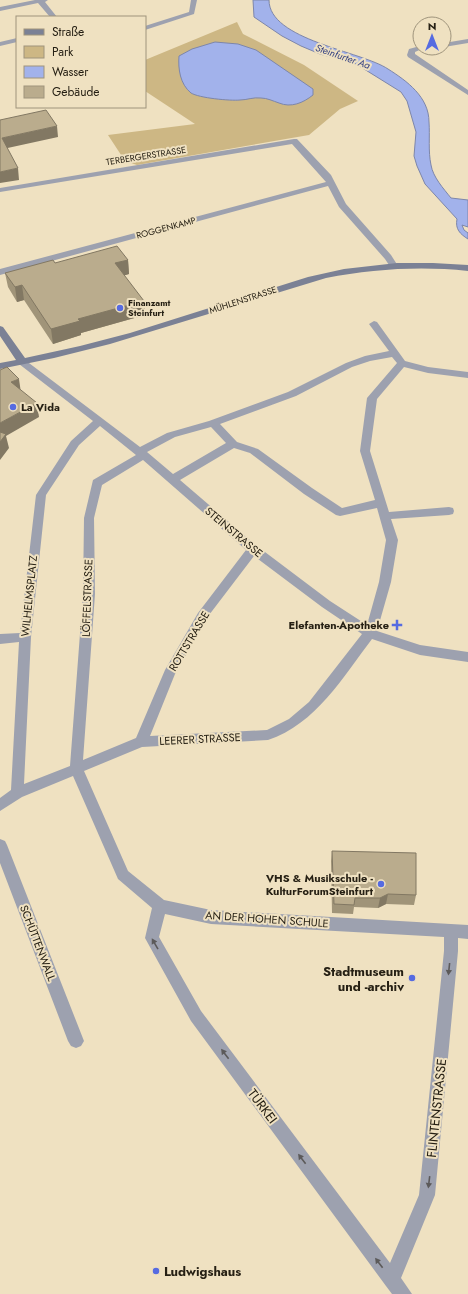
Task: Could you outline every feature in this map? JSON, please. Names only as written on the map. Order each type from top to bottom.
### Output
[{"type":"main road","name":"MÜHLENSTRASSE","points":[[0,366],[93,346],[325,275],[394,266],[431,265],[468,268]]},
{"type":"main road","points":[[0,329],[22,362]]},
{"type":"street","points":[[146,28],[192,13],[194,0]]},
{"type":"street","points":[[0,9],[42,1],[53,16]]},
{"type":"street","points":[[0,44],[16,40]]},
{"type":"street","points":[[452,44],[468,41]]},
{"type":"street","points":[[413,56],[468,93]]},
{"type":"street","name":"TERBERGERSTRASSE","points":[[0,190],[294,141],[328,177],[331,183]]},
{"type":"street","points":[[331,183],[342,205],[388,257],[394,266]]},
{"type":"street","name":"ROGGENKAMP","points":[[0,272],[331,183]]},
{"type":"street","points":[[374,324],[399,358],[428,370],[468,375]]},
{"type":"street","name":"LÖFFELSTRASSE","points":[[76,768],[89,594],[90,518],[97,483],[171,435],[213,423],[292,394],[349,365],[368,358],[399,358]]},
{"type":"street","points":[[370,633],[385,582],[392,540],[366,451],[372,398],[399,358]]},
{"type":"street","name":"STEINSTRASSE","points":[[22,362],[173,479],[253,549],[326,604],[370,633],[420,650],[468,657]]},
{"type":"street","name":"WILHELMSPLATZ","points":[[17,793],[25,637],[41,495],[75,443],[100,421]]},
{"type":"street","points":[[213,423],[233,444],[254,451],[308,491],[340,512],[380,503]]},
{"type":"street","points":[[173,479],[233,444]]},
{"type":"street","points":[[386,516],[448,511]]},
{"type":"street","name":"ROTTSTRASSE","points":[[141,742],[169,673],[202,616],[253,549]]},
{"type":"street","name":"LEERER STRASSE","points":[[0,805],[17,793],[141,742],[268,735],[293,723],[313,706],[370,633]]},
{"type":"street","points":[[0,639],[25,637]]},
{"type":"street","name":"AN DER HOHEN SCHULE","points":[[76,768],[123,875],[160,906],[211,917],[468,932]]},
{"type":"street","name":"SCHÜTTENWALL","points":[[0,845],[76,1041]]},
{"type":"street","name":"TÜRKEI","points":[[160,906],[152,938],[196,1016],[403,1294]]},
{"type":"street","name":"FLINTENSTRASSE","points":[[392,1280],[427,1195],[451,951],[451,930]]},
{"type":"green space","points":[[237,22],[243,34],[304,65],[358,101],[340,109],[309,135],[137,165],[125,161],[108,135],[195,124],[146,92],[146,60]]},
{"type":"water","name":"Steinfurter Aa","points":[[253,0],[269,0],[273,14],[284,25],[300,35],[388,69],[416,91],[421,97],[428,113],[431,165],[434,174],[451,198],[468,200],[468,227],[462,225],[464,230],[468,233],[468,239],[459,231],[457,219],[425,184],[414,156],[416,132],[407,101],[401,92],[356,64],[320,54],[282,36],[254,17]]},
{"type":"water","points":[[215,42],[238,44],[256,50],[313,89],[313,95],[297,104],[288,105],[263,98],[222,100],[207,98],[191,93],[184,85],[180,76],[179,56],[192,49]]},
{"type":"building","points":[[46,110],[57,126],[2,138],[18,168],[0,172],[0,120]]},
{"type":"building","points":[[117,246],[128,260],[115,263],[144,301],[78,319],[80,321],[51,329],[22,285],[15,287],[5,273],[53,260],[55,263]]},
{"type":"building","points":[[7,367],[19,379],[11,382],[37,403],[0,423],[0,370]]},
{"type":"building","points":[[0,432],[6,434],[0,442]]},
{"type":"building","points":[[332,851],[416,853],[416,895],[388,894],[380,898],[355,898],[354,905],[334,904]]},
{"type":"place","name":"Finanzamt Steinfurt","points":[[120,308]]},
{"type":"place","name":"La Vida","points":[[13,407]]},
{"type":"place","name":"Elefanten-Apotheke","points":[[397,625]]},
{"type":"place","name":"VHS & Musikschule - KulturForumSteinfurt","points":[[381,884]]},
{"type":"place","name":"Stadtmuseum und -archiv","points":[[412,978]]},
{"type":"place","name":"Ludwigshaus","points":[[156,1271]]}]
